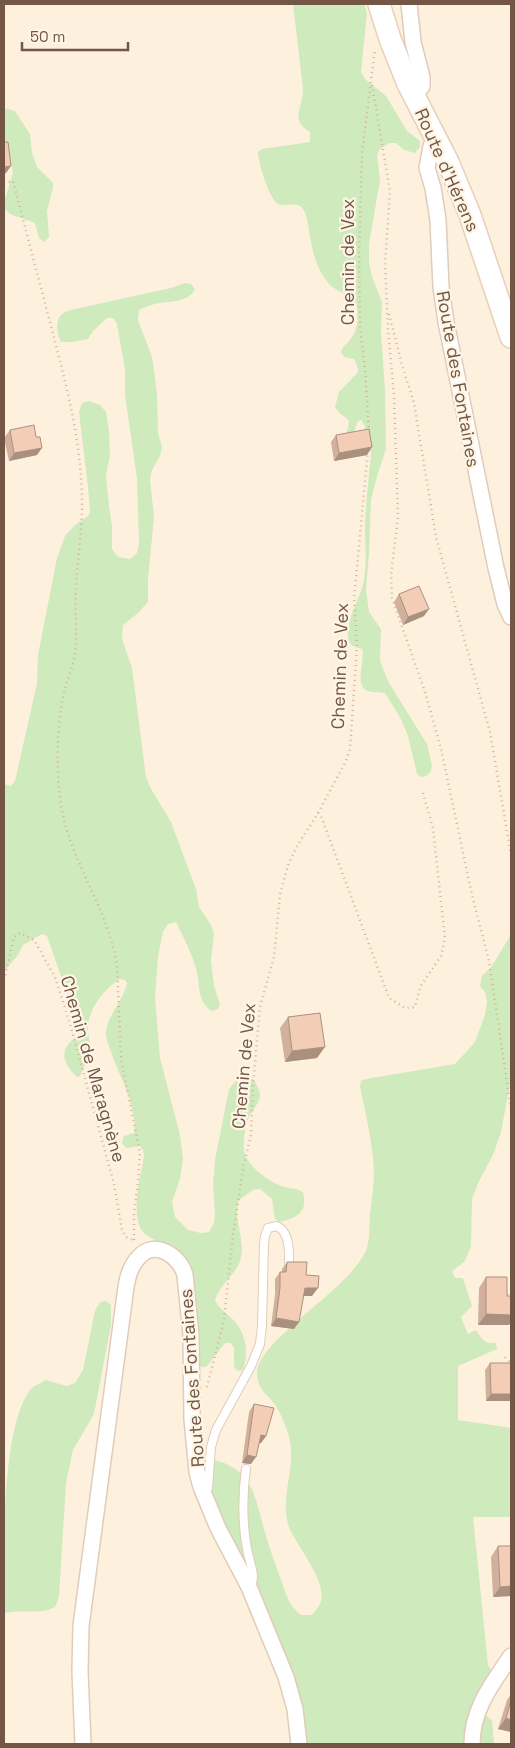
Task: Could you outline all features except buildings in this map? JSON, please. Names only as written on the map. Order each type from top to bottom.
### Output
[{"type":"main road","name":"Route d'Hérens","points":[[379,4],[396,55],[450,168],[470,215],[511,337]]},
{"type":"street","points":[[409,4],[413,42],[422,77],[422,86],[413,94]]},
{"type":"street","name":"Route des Fontaines","points":[[436,141],[431,146],[427,168],[433,188],[438,220],[441,287],[446,322],[496,568],[511,617]]},
{"type":"street","name":"Route des Fontaines","points":[[139,1256],[154,1251],[169,1253],[178,1260],[185,1275],[192,1354],[194,1447],[197,1472],[218,1528],[249,1587],[291,1692],[298,1726],[299,1744]]},
{"type":"street","points":[[83,1744],[80,1654],[83,1613],[124,1302],[130,1271],[139,1256]]},
{"type":"street","points":[[472,1744],[478,1708],[511,1656]]},
{"type":"lane","points":[[204,1492],[208,1488],[211,1447],[216,1430],[252,1366],[260,1344],[264,1236],[268,1228],[277,1226],[284,1231],[289,1250],[289,1263]]},
{"type":"lane","points":[[246,1468],[244,1484],[245,1537],[253,1573],[252,1583],[249,1587]]},
{"type":"path","name":"Chemin de Vex","points":[[369,436],[360,328],[360,255],[362,153],[375,48]]},
{"type":"path","points":[[371,83],[390,191],[386,264],[387,307],[394,395],[398,517],[391,575],[392,598],[425,692],[441,749],[472,895],[490,961],[511,1110]]},
{"type":"path","points":[[4,183],[13,181],[67,387],[80,450],[82,538],[76,588],[74,654],[66,682],[60,717],[59,786],[63,816],[70,839],[102,914],[115,952],[121,1059],[140,1153],[133,1240],[139,1256]]},
{"type":"path","points":[[387,307],[402,366],[414,403],[436,537],[490,732],[511,855]]},
{"type":"path","name":"Chemin de Vex","points":[[206,1388],[224,1320],[244,1164],[251,1135],[260,1008],[274,956],[280,894],[288,865],[297,846],[318,813],[350,749],[358,646],[354,599],[369,445]]},
{"type":"path","points":[[318,813],[321,816],[389,998],[405,1008],[415,1007],[420,987],[442,956],[445,938],[433,828],[424,793]]},
{"type":"path","name":"Chemin de Maragnène","points":[[4,980],[14,937],[20,933],[29,936],[34,940],[55,977],[71,1027],[114,1184],[122,1230],[126,1237],[133,1240]]},
{"type":"path","points":[[504,1283],[511,1305]]},
{"type":"path","points":[[505,1357],[511,1364]]},
{"type":"green space","points":[[293,4],[364,4],[367,13],[361,72],[365,79],[386,96],[407,131],[420,141],[420,147],[415,153],[404,150],[396,143],[390,143],[380,149],[377,155],[380,180],[369,244],[369,263],[372,277],[382,302],[381,332],[386,449],[371,499],[366,590],[369,612],[381,629],[380,660],[383,669],[389,683],[427,744],[432,765],[431,771],[426,776],[421,777],[417,774],[408,736],[401,719],[385,693],[368,691],[361,684],[362,649],[351,644],[348,638],[351,615],[365,572],[365,525],[371,452],[365,427],[361,420],[358,421],[354,432],[350,434],[347,432],[349,421],[335,407],[339,392],[358,372],[354,359],[344,357],[341,352],[356,330],[356,303],[329,284],[315,259],[304,211],[298,205],[281,205],[275,201],[265,180],[258,157],[258,152],[262,149],[310,142],[310,132],[300,123],[299,118],[303,89]]},
{"type":"green space","points":[[4,108],[15,111],[30,134],[32,153],[37,167],[53,183],[47,211],[49,237],[44,242],[39,238],[35,223],[10,214],[4,208],[13,173],[10,159],[4,149]]},
{"type":"green space","points":[[185,283],[191,284],[195,289],[188,297],[177,301],[153,304],[139,310],[138,320],[152,357],[157,394],[158,433],[162,447],[150,479],[154,517],[148,579],[148,602],[123,625],[122,639],[132,668],[146,777],[171,822],[196,889],[199,907],[214,933],[211,961],[214,985],[220,1005],[218,1009],[212,1011],[201,998],[194,963],[176,922],[168,924],[163,932],[158,956],[155,997],[160,1058],[180,1135],[183,1159],[180,1179],[172,1202],[175,1217],[188,1230],[201,1233],[209,1232],[214,1223],[213,1186],[215,1160],[229,1089],[237,1079],[249,1076],[254,1080],[260,1096],[248,1119],[245,1130],[244,1148],[246,1157],[262,1175],[279,1185],[303,1192],[304,1204],[300,1213],[297,1216],[280,1222],[275,1219],[272,1199],[260,1189],[253,1190],[239,1200],[237,1215],[242,1253],[238,1266],[220,1289],[215,1300],[237,1324],[243,1335],[246,1346],[246,1358],[243,1370],[238,1371],[234,1367],[234,1348],[231,1343],[225,1343],[206,1367],[201,1367],[198,1362],[200,1336],[195,1309],[164,1244],[144,1233],[137,1217],[137,1196],[144,1156],[143,1150],[140,1146],[126,1148],[122,1143],[124,1136],[134,1133],[135,1124],[128,1093],[112,1055],[106,1033],[109,1021],[127,983],[125,980],[120,979],[114,983],[93,1008],[88,1022],[89,1054],[80,1076],[77,1077],[65,1061],[64,1055],[68,1045],[78,1036],[78,1027],[47,936],[42,934],[23,945],[18,955],[4,971],[4,784],[11,786],[15,781],[37,683],[38,655],[57,558],[65,536],[74,526],[88,516],[90,512],[79,412],[82,403],[89,401],[100,405],[106,412],[110,455],[106,476],[112,526],[112,549],[118,557],[130,559],[137,553],[139,543],[137,478],[125,395],[125,369],[117,324],[113,318],[107,318],[93,331],[88,339],[61,342],[58,335],[58,320],[62,314],[70,310],[171,288]]},
{"type":"green space","points":[[510,936],[511,1079],[501,1132],[493,1155],[472,1199],[471,1247],[464,1262],[452,1271],[455,1278],[463,1278],[472,1306],[461,1317],[468,1334],[476,1330],[484,1340],[489,1343],[496,1343],[497,1349],[458,1366],[458,1420],[511,1428],[511,1517],[473,1517],[488,1665],[492,1672],[485,1715],[492,1720],[494,1744],[302,1744],[297,1695],[212,1506],[201,1461],[206,1458],[222,1462],[234,1468],[250,1485],[255,1496],[269,1547],[288,1599],[301,1615],[312,1615],[319,1606],[322,1597],[320,1587],[311,1565],[288,1524],[286,1502],[291,1448],[287,1429],[280,1413],[259,1384],[257,1374],[261,1360],[288,1330],[344,1280],[358,1264],[367,1248],[374,1169],[367,1117],[360,1087],[361,1081],[455,1064],[475,1042],[485,1015],[487,1002],[485,992],[480,986],[482,976],[492,966]]},
{"type":"green space","points":[[106,1301],[111,1305],[111,1325],[94,1414],[73,1450],[66,1483],[59,1597],[55,1607],[43,1611],[4,1613],[6,1497],[13,1434],[20,1409],[30,1390],[46,1380],[66,1386],[75,1383],[83,1370],[95,1311],[100,1302]]}]
